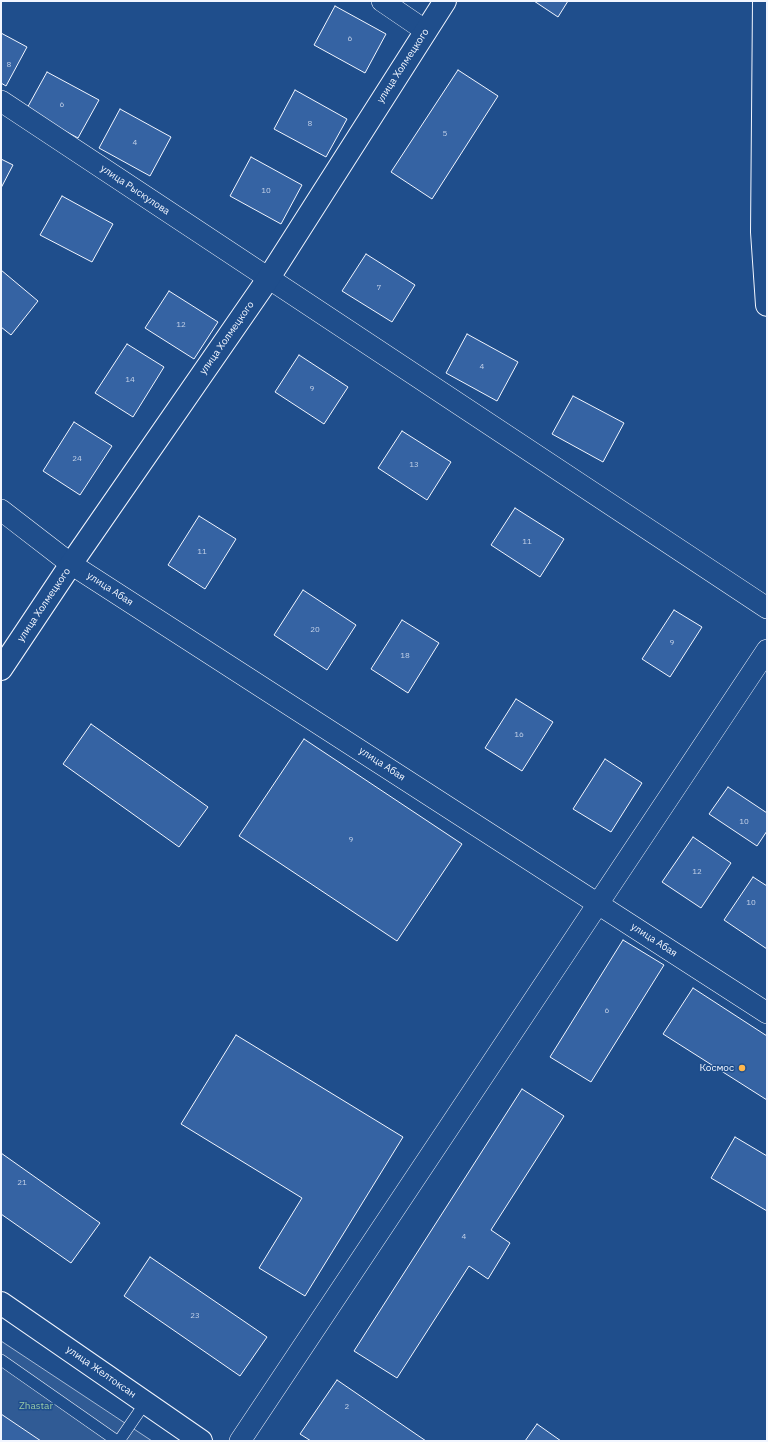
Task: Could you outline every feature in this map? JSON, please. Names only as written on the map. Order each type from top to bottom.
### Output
[{"type":"street","points":[[382,1],[426,31]]},
{"type":"street","name":"улица Холмецкого","points":[[1,669],[71,564],[268,279],[445,1]]},
{"type":"street","points":[[764,1],[762,232],[767,304]]},
{"type":"street","name":"улица Рыскулова","points":[[1,101],[767,608]]},
{"type":"street","name":"улица Абая","points":[[1,510],[71,564],[767,1013]]},
{"type":"street","points":[[240,1441],[767,650]]},
{"type":"street","name":"улица Желтоксан","points":[[1,1303],[201,1441]]},
{"type":"lane","points":[[1,1360],[118,1441],[145,1403]]},
{"type":"shaded area","name":"Zhastar","points":[[1,1341],[152,1441],[1,1441]]},
{"type":"building","points":[[534,1],[568,1],[558,17]]},
{"type":"building","points":[[335,6],[386,34],[365,73],[314,45]]},
{"type":"building","points":[[1,33],[27,47],[6,86],[1,83]]},
{"type":"building","points":[[458,70],[498,96],[432,199],[391,172]]},
{"type":"building","points":[[47,72],[99,100],[78,138],[26,110]]},
{"type":"building","points":[[295,90],[347,119],[326,157],[274,129]]},
{"type":"building","points":[[120,109],[171,137],[150,176],[99,148]]},
{"type":"building","points":[[251,157],[302,185],[281,224],[230,196]]},
{"type":"building","points":[[1,159],[13,165],[1,188]]},
{"type":"building","points":[[62,196],[113,224],[92,262],[40,235]]},
{"type":"building","points":[[366,254],[415,285],[392,322],[342,291]]},
{"type":"building","points":[[1,270],[38,301],[11,335],[1,327]]},
{"type":"building","points":[[169,291],[218,322],[194,359],[145,328]]},
{"type":"building","points":[[467,334],[518,362],[497,401],[446,373]]},
{"type":"building","points":[[127,344],[164,367],[133,417],[95,393]]},
{"type":"building","points":[[299,355],[348,387],[324,424],[275,392]]},
{"type":"building","points":[[573,396],[624,423],[603,462],[552,434]]},
{"type":"building","points":[[74,422],[112,446],[80,495],[43,471]]},
{"type":"building","points":[[402,431],[451,462],[427,500],[378,468]]},
{"type":"building","points":[[515,508],[564,539],[540,577],[491,545]]},
{"type":"building","points":[[199,516],[236,539],[205,589],[168,565]]},
{"type":"building","points":[[303,590],[356,625],[327,670],[274,635]]},
{"type":"building","points":[[674,610],[702,627],[670,677],[642,659]]},
{"type":"building","points":[[402,620],[439,643],[408,693],[371,669]]},
{"type":"building","points":[[516,699],[553,722],[522,771],[485,748]]},
{"type":"building","points":[[91,724],[208,807],[179,847],[63,764]]},
{"type":"building","points":[[304,739],[462,844],[397,941],[239,836]]},
{"type":"building","points":[[605,759],[642,783],[611,832],[573,809]]},
{"type":"building","points":[[728,787],[767,813],[767,831],[757,846],[709,814]]},
{"type":"building","points":[[693,837],[731,863],[701,908],[662,882]]},
{"type":"building","points":[[753,877],[767,886],[767,949],[724,920]]},
{"type":"building","points":[[623,940],[664,965],[591,1082],[550,1057]]},
{"type":"building","name":"Космос","points":[[693,988],[767,1036],[767,1100],[663,1034]]},
{"type":"building","points":[[236,1035],[403,1137],[305,1296],[259,1268],[302,1198],[181,1124]]},
{"type":"building","points":[[522,1089],[564,1116],[491,1230],[510,1243],[488,1279],[469,1266],[397,1378],[354,1351]]},
{"type":"building","points":[[735,1137],[767,1156],[767,1211],[711,1178]]},
{"type":"building","points":[[1,1153],[100,1223],[71,1263],[1,1214]]},
{"type":"building","points":[[150,1257],[267,1337],[240,1376],[124,1296]]},
{"type":"building","points":[[337,1380],[426,1441],[311,1441],[300,1434]]},
{"type":"building","points":[[1,1414],[41,1441],[1,1441]]},
{"type":"building","points":[[537,1424],[561,1441],[525,1441]]},
{"type":"place","name":"Космос","points":[[742,1068]]}]
